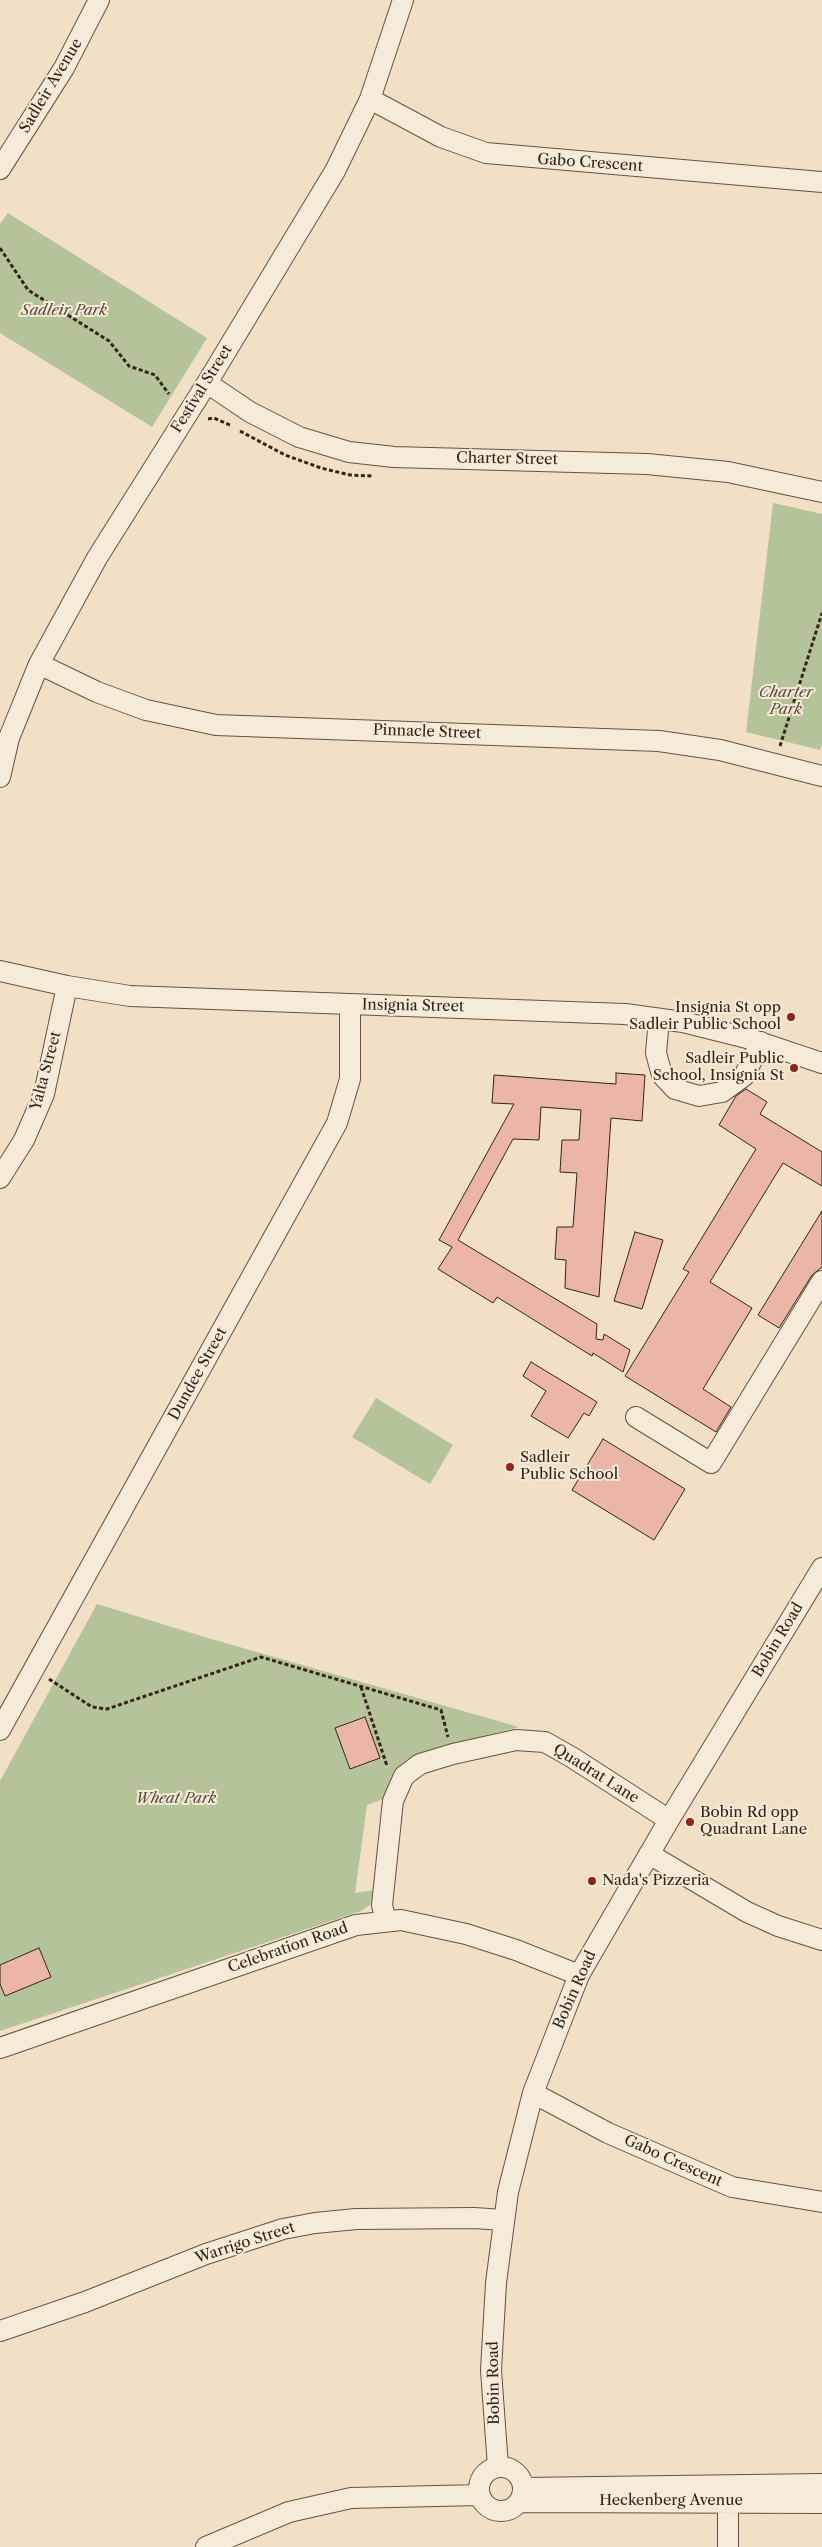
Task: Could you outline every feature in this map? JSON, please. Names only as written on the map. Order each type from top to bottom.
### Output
[{"type":"street","name":"Sadleir Avenue","points":[[0,169],[64,68],[99,0]]},
{"type":"street","name":"Festival Street","points":[[0,777],[9,738],[39,664],[97,558],[207,383],[335,170],[370,99],[403,0]]},
{"type":"street","name":"Gabo Crescent","points":[[370,99],[440,137],[486,153],[822,182]]},
{"type":"street","name":"Charter Street","points":[[207,383],[250,412],[299,438],[349,452],[394,457],[647,464],[728,472],[822,492]]},
{"type":"street","name":"Pinnacle Street","points":[[39,664],[97,692],[146,710],[216,725],[659,741],[720,750],[822,776]]},
{"type":"street","name":"Insignia Street","points":[[0,971],[67,986],[130,996],[566,1010],[625,1014],[683,1022],[761,1042],[822,1063]]},
{"type":"street","name":"Yalta Street","points":[[0,1178],[24,1140],[44,1094],[67,986]]},
{"type":"street","name":"Dundee Street","points":[[0,1730],[337,1123],[350,1078],[350,1004]]},
{"type":"street","points":[[659,1019],[656,1053],[662,1075],[675,1089],[699,1096],[722,1092],[744,1076],[761,1042]]},
{"type":"street","points":[[636,1417],[710,1463],[822,1281]]},
{"type":"street","name":"Bobin Road","points":[[498,2467],[491,2370],[496,2283],[503,2220],[533,2093],[579,1975],[669,1820],[822,1568]]},
{"type":"street","name":"Quadrat Lane","points":[[386,1921],[382,1905],[393,1801],[404,1776],[420,1764],[453,1754],[516,1740],[545,1742],[669,1820]]},
{"type":"street","points":[[649,1854],[748,1912],[778,1926],[822,1940]]},
{"type":"street","name":"Celebration Road","points":[[0,2048],[356,1925],[386,1921],[401,1920],[466,1934],[516,1950],[579,1975]]},
{"type":"street","name":"Gabo Crescent","points":[[533,2093],[608,2133],[732,2187],[822,2202]]},
{"type":"street","name":"Warrigo Street","points":[[0,2331],[85,2302],[206,2254],[282,2229],[314,2223],[356,2219],[503,2220]]},
{"type":"street","points":[[498,2467],[510,2469],[516,2473],[521,2495],[507,2510],[498,2511],[485,2505],[480,2495],[481,2480],[485,2474],[498,2467]]},
{"type":"street","name":"Heckenberg Avenue","points":[[521,2495],[822,2484]]},
{"type":"street","points":[[206,2547],[288,2512],[351,2498],[480,2495]]},
{"type":"street","name":"Heckenberg Avenue","points":[[521,2495],[822,2503]]},
{"type":"street","points":[[728,2501],[728,2547]]},
{"type":"path","points":[[0,248],[28,290],[110,341],[130,366],[155,375],[169,394]]},
{"type":"path","points":[[778,749],[822,613]]},
{"type":"path","points":[[34,1669],[92,1707],[106,1709],[261,1657],[441,1710],[453,1754]]},
{"type":"path","points":[[361,1686],[389,1772],[400,1785]]},
{"type":"green space","name":"Sadleir Park","points":[[8,213],[207,338],[152,427],[0,333],[0,224]]},
{"type":"green space","name":"Charter Park","points":[[773,503],[822,514],[822,744],[820,750],[746,732]]},
{"type":"green space","points":[[376,1398],[453,1445],[430,1484],[352,1437]]},
{"type":"green space","name":"Wheat Park","points":[[97,1604],[208,1638],[519,1727],[419,1754],[398,1769],[389,1783],[386,1798],[367,1805],[355,1893],[375,1890],[370,1905],[361,1911],[0,2031],[0,1781]]},
{"type":"building","points":[[616,1073],[645,1075],[642,1121],[611,1118],[599,1297],[565,1288],[566,1260],[555,1259],[557,1227],[573,1227],[577,1173],[560,1172],[562,1140],[579,1140],[581,1110],[541,1107],[539,1140],[513,1139],[458,1240],[597,1324],[596,1339],[603,1340],[604,1334],[630,1350],[623,1372],[593,1353],[592,1356],[497,1297],[493,1303],[438,1269],[452,1247],[439,1240],[514,1104],[492,1103],[494,1075],[616,1084]]},
{"type":"building","points":[[746,1089],[767,1102],[760,1114],[822,1152],[822,1186],[783,1163],[710,1282],[752,1308],[703,1389],[731,1407],[716,1432],[625,1376],[689,1272],[683,1269],[756,1149],[719,1125],[736,1096]]},
{"type":"building","points":[[822,1211],[822,1267],[812,1275],[779,1328],[758,1315]]},
{"type":"building","points":[[635,1232],[663,1240],[642,1309],[614,1301]]},
{"type":"building","points":[[531,1362],[597,1402],[589,1416],[584,1413],[568,1438],[531,1416],[546,1391],[523,1376]]},
{"type":"building","points":[[603,1439],[685,1489],[654,1540],[572,1490]]},
{"type":"building","points":[[365,1717],[380,1758],[350,1769],[335,1728]]},
{"type":"building","points":[[39,1948],[51,1977],[5,1996],[0,1984],[0,1965]]},
{"type":"place","name":"Insignia St opp Sadleir Public School","points":[[791,1017]]},
{"type":"place","name":"Sadleir Public School, Insignia St","points":[[794,1068]]},
{"type":"place","name":"Sadleir Public School","points":[[510,1467]]},
{"type":"place","name":"Bobin Rd opp Quadrant Lane","points":[[690,1822]]},
{"type":"place","name":"Nada's Pizzeria","points":[[592,1881]]}]
